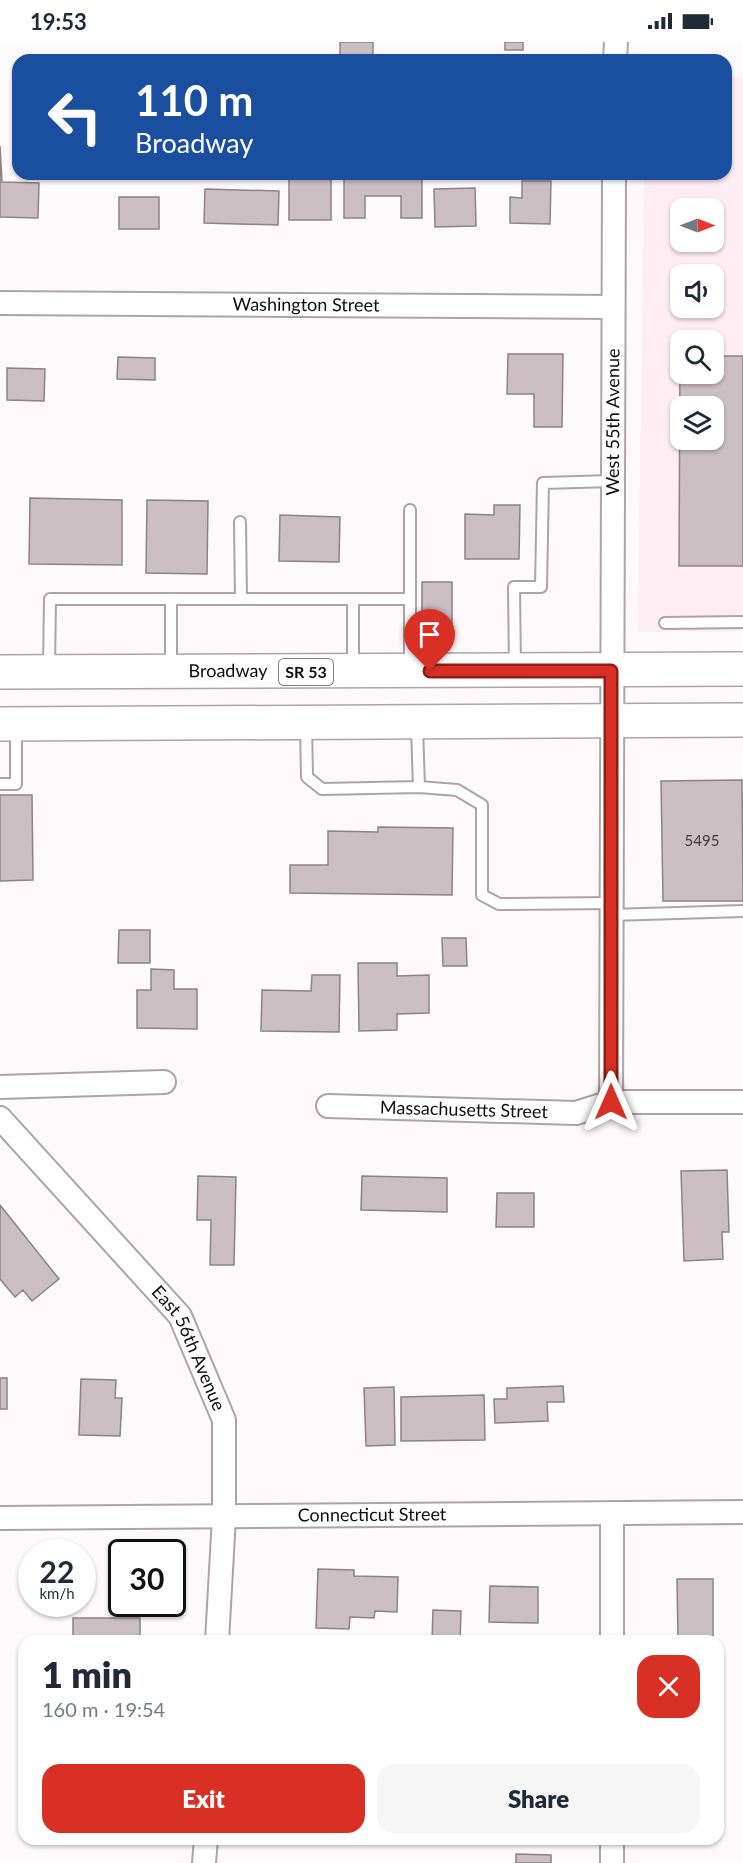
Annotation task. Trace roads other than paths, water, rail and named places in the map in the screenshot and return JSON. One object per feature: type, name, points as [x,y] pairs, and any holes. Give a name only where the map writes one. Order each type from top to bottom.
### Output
[{"type":"main road","name":"Broadway","points":[[0,672],[743,669]]},
{"type":"main road","points":[[8,724],[743,720]]},
{"type":"street","name":"West 55th Avenue","points":[[611,1102],[614,180]]},
{"type":"street","name":"Washington Street","points":[[0,303],[612,307]]},
{"type":"street","points":[[0,1087],[164,1082]]},
{"type":"street","name":"Massachusetts Street","points":[[328,1106],[576,1113],[611,1102],[743,1102]]},
{"type":"street","name":"East 56th Avenue","points":[[0,1118],[180,1316],[224,1420],[224,1517],[217,1635]]},
{"type":"street","name":"Connecticut Street","points":[[0,1518],[743,1512]]},
{"type":"street","points":[[612,1513],[612,1635]]},
{"type":"street","points":[[204,1863],[206,1845]]},
{"type":"street","points":[[612,1845],[612,1863]]},
{"type":"lane","points":[[515,671],[514,587],[542,587],[543,483],[612,482]]},
{"type":"lane","points":[[410,510],[410,671]]},
{"type":"lane","points":[[240,522],[241,599]]},
{"type":"lane","points":[[49,672],[50,599],[410,599]]},
{"type":"lane","points":[[171,599],[171,672]]},
{"type":"lane","points":[[353,599],[353,672]]},
{"type":"lane","points":[[665,624],[743,622]]},
{"type":"lane","points":[[306,721],[307,777],[322,789],[419,787],[457,790],[482,805],[482,895],[499,904],[743,911]]},
{"type":"lane","points":[[417,721],[419,787]]},
{"type":"lane","points":[[0,784],[16,784],[8,724]]}]
